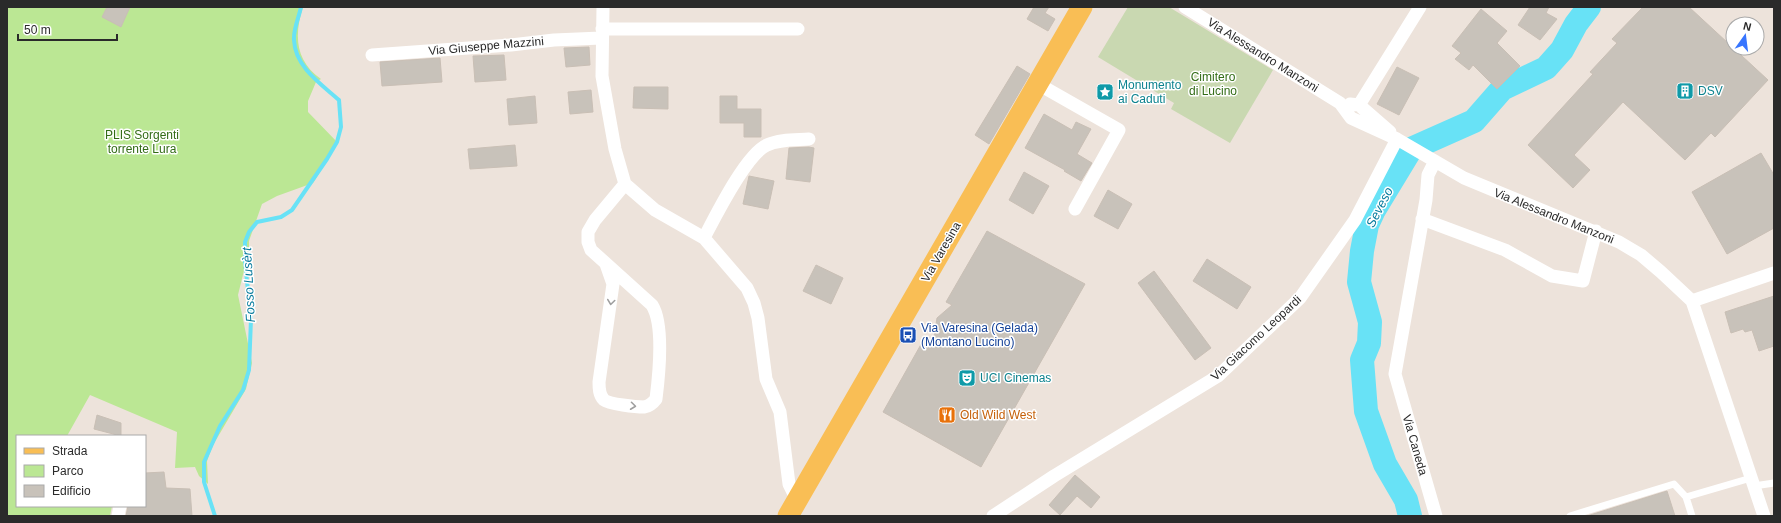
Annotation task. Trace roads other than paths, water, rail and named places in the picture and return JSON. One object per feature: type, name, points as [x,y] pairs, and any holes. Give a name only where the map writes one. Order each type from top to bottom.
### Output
[{"type":"main road","name":"Via Varesina","points":[[788,516],[1082,7]]},
{"type":"street","points":[[603,7],[601,33],[602,76],[615,149],[625,184],[655,210],[704,238],[737,276],[754,302],[766,379],[780,412],[789,484],[793,492],[799,497]]},
{"type":"street","name":"Via Alessandro Manzoni","points":[[1185,7],[1340,103],[1351,118],[1401,141],[1479,186],[1596,231],[1641,255],[1692,301],[1764,516]]},
{"type":"street","points":[[1358,105],[1420,7]]},
{"type":"street","name":"Via Giuseppe Mazzini","points":[[372,55],[511,46],[601,33],[798,29]]},
{"type":"street","points":[[1038,84],[1119,130],[1075,209]]},
{"type":"street","name":"Via Alessandro Manzoni","points":[[1340,103],[1358,105],[1383,124],[1401,141]]},
{"type":"street","points":[[704,238],[735,184],[757,153],[766,145],[780,141],[809,139]]},
{"type":"street","name":"Via Giacomo Leopardi","points":[[993,516],[1223,372],[1300,298],[1356,220],[1401,141]]},
{"type":"street","points":[[1432,159],[1428,174],[1422,219],[1505,250],[1552,276],[1583,281],[1596,231]]},
{"type":"street","points":[[606,264],[613,284],[599,382],[599,392],[603,399],[609,403],[644,407],[651,405],[656,399],[659,325],[657,312],[652,304],[591,250],[588,242],[588,232],[595,220],[625,184]]},
{"type":"street","name":"Via Caneda","points":[[1422,219],[1395,374],[1436,516]]},
{"type":"street","points":[[1692,301],[1774,273]]},
{"type":"lane","points":[[1686,497],[1753,482],[1774,483]]},
{"type":"lane","points":[[1570,516],[1674,484],[1686,497],[1692,516]]},
{"type":"waterway","name":"Fosso Lusèrt","points":[[215,516],[204,482],[204,462],[220,426],[243,390],[249,370],[251,319],[245,262],[245,242],[249,232],[257,222],[281,217],[292,210],[327,159],[337,142],[341,127],[339,100],[310,74],[304,67],[295,50],[294,32],[301,7]]},
{"type":"waterway","name":"Seveso","points":[[1410,516],[1406,500],[1385,464],[1366,411],[1362,360],[1369,343],[1370,322],[1359,282],[1362,251],[1367,225],[1374,210],[1411,149],[1474,121],[1502,89],[1546,68],[1562,50],[1576,24],[1589,7]]},
{"type":"place","name":"DSV","points":[[1685,91]]},
{"type":"place","name":"Monumento ai Caduti","points":[[1105,92]]},
{"type":"place","name":"Via Varesina (Gelada) (Montano Lucino)","points":[[908,335]]},
{"type":"place","name":"UCI Cinemas","points":[[967,378]]},
{"type":"place","name":"Old Wild West","points":[[947,415]]},
{"type":"park label","name":"Cimitero di Lucino","points":[[1213,84]]},
{"type":"park label","name":"PLIS Sorgenti torrente Lura","points":[[142,142]]}]
